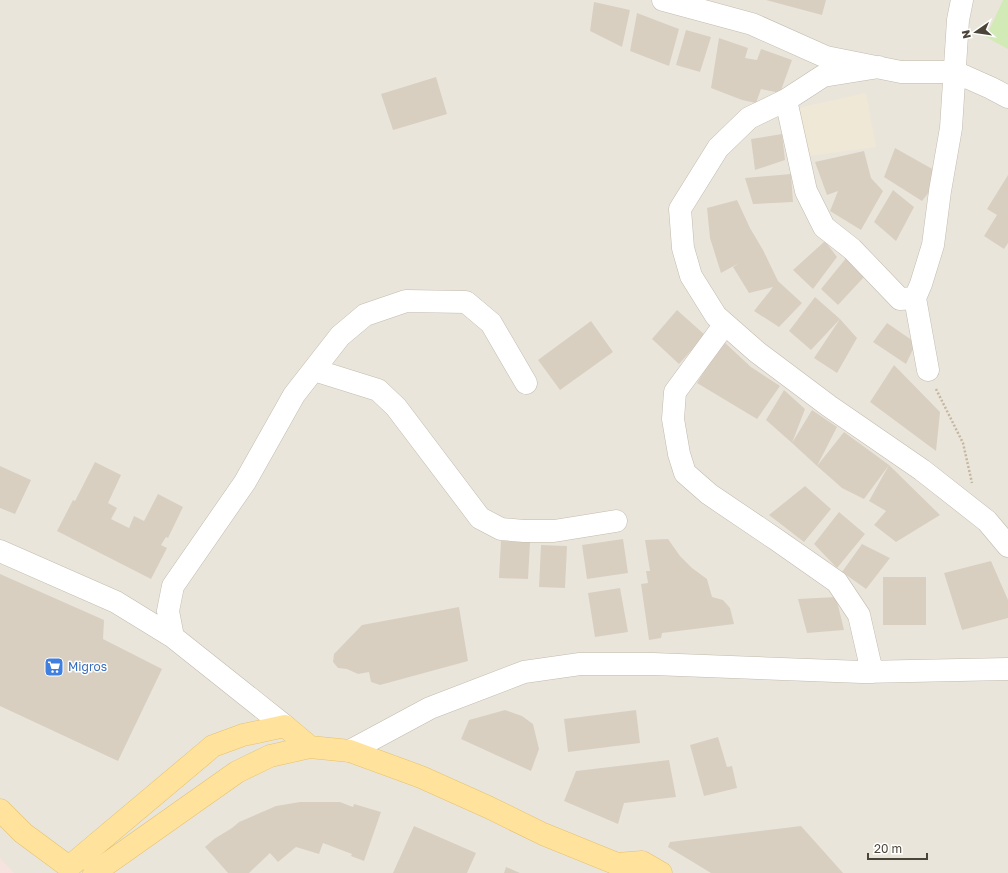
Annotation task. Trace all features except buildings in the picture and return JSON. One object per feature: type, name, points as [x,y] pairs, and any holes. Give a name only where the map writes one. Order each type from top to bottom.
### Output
[{"type":"main road","points":[[0,810],[23,833],[71,871],[213,746],[243,735],[285,726],[310,747]]},
{"type":"main road","points":[[94,873],[237,772],[270,756],[310,747],[350,751],[421,778],[488,807],[619,870],[642,862],[661,873]]},
{"type":"street","points":[[663,0],[752,24],[826,57],[901,72],[955,72],[1008,97]]},
{"type":"street","points":[[928,370],[915,298],[932,245],[951,128],[958,20],[962,0]]},
{"type":"street","points":[[879,67],[823,76],[786,100],[749,118],[718,148],[680,209],[683,248],[691,276],[716,316],[757,352],[823,401],[922,470],[972,509],[987,521],[1008,546]]},
{"type":"street","points":[[786,100],[806,191],[824,227],[852,249],[900,299],[915,298]]},
{"type":"street","points":[[173,637],[168,611],[173,586],[245,482],[294,395],[340,336],[365,315],[406,301],[466,302],[491,323],[526,383]]},
{"type":"street","points":[[725,324],[675,392],[673,419],[679,454],[685,473],[709,494],[837,582],[859,615],[872,672]]},
{"type":"street","points":[[314,370],[378,390],[396,407],[480,518],[501,529],[554,531],[616,521]]},
{"type":"street","points":[[0,551],[116,602],[173,637],[285,726]]},
{"type":"street","points":[[350,751],[430,708],[524,672],[580,664],[653,664],[872,672],[1008,669]]},
{"type":"path","points":[[928,370],[962,443],[972,484],[972,509]]},
{"type":"shaded area","points":[[0,0],[1008,0],[1008,873],[0,873]]},
{"type":"shaded area","points":[[866,93],[876,147],[807,156],[798,108]]},
{"type":"shaded area","points":[[0,858],[14,873],[0,873]]},
{"type":"green space","points":[[1003,0],[1008,0],[1008,49],[986,37]]},
{"type":"place","name":"Migros","points":[[54,667]]}]
